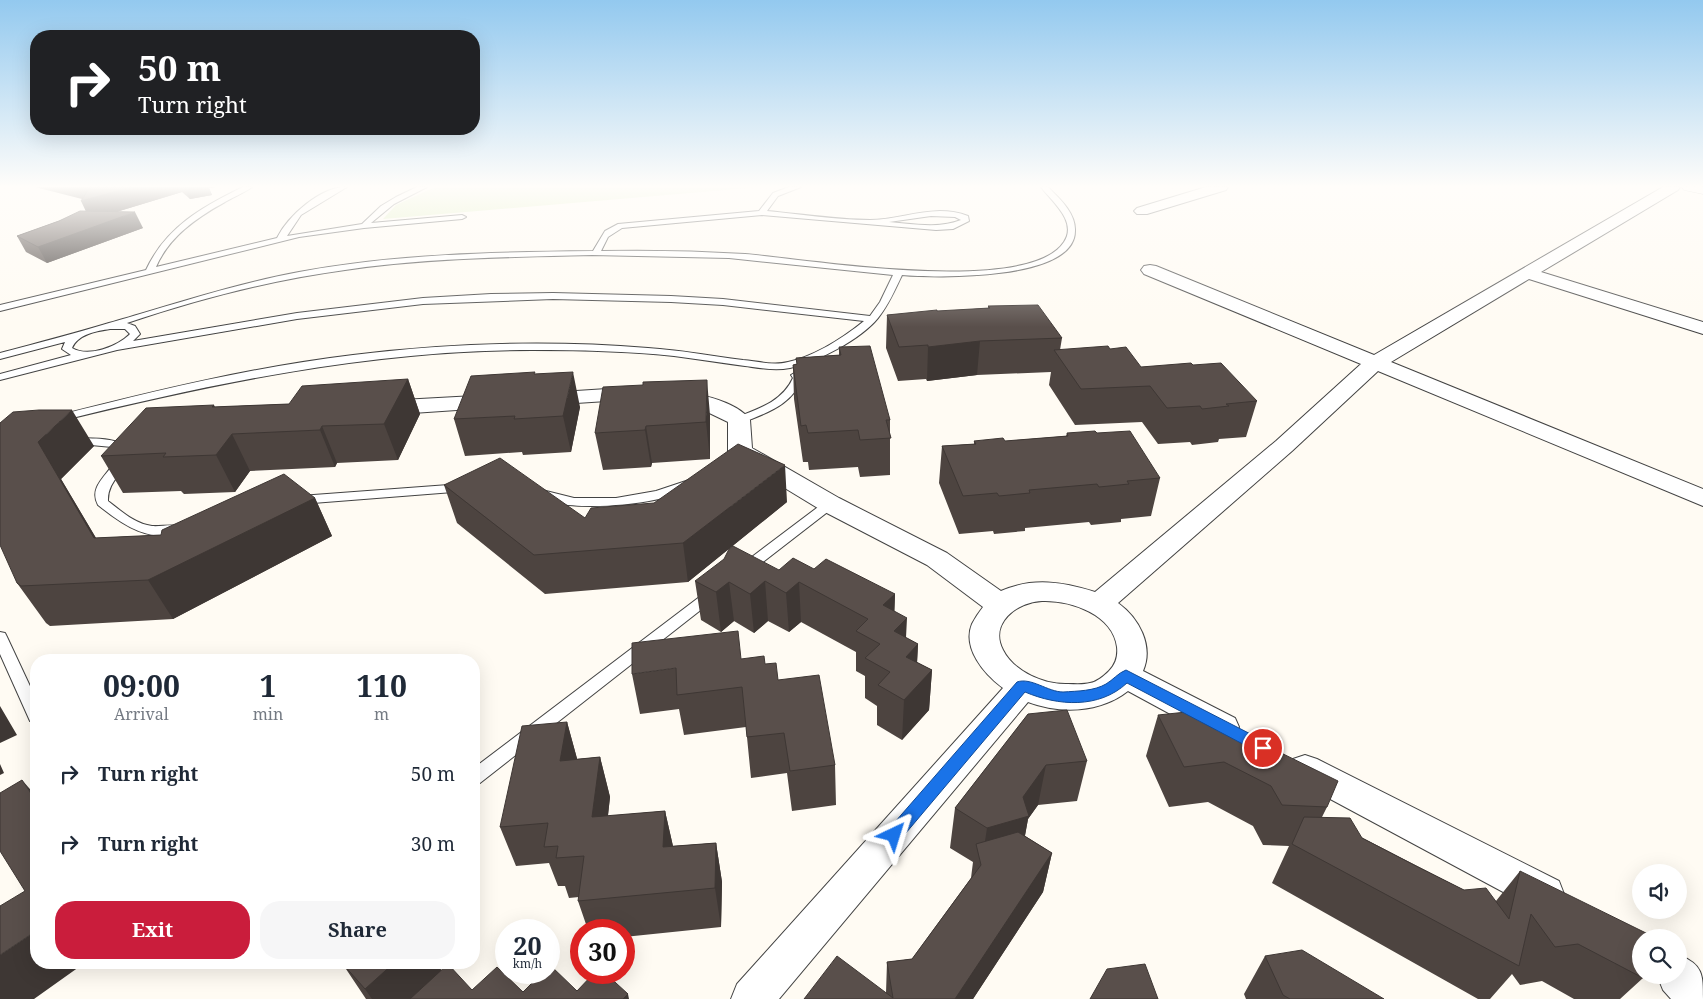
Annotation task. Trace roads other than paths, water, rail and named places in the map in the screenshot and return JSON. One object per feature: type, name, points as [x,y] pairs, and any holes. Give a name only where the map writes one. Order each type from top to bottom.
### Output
[{"type":"street","points":[[1098,604],[1284,446],[1375,363],[1594,234]]},
{"type":"street","points":[[1150,270],[1703,498]]},
{"type":"street","points":[[1527,273],[1703,328]]},
{"type":"street","points":[[363,409],[607,395],[687,400],[710,404],[730,412],[739,420],[736,455],[937,559],[1000,605]]},
{"type":"street","points":[[115,444],[144,438]]},
{"type":"street","points":[[1054,591],[1078,595],[1098,604],[1120,621],[1131,640],[1133,654],[1131,668],[1126,676],[1113,687],[1095,695],[1061,697],[1022,686],[1000,670],[986,646],[984,631],[989,618],[1000,605],[1014,596],[1031,592],[1054,591]]},
{"type":"street","points":[[1126,676],[1571,908]]},
{"type":"street","points":[[752,999],[1022,686]]},
{"type":"street","points":[[1685,984],[1697,999]]},
{"type":"lane","points":[[150,271],[158,253],[176,234]]},
{"type":"lane","points":[[281,239],[283,234]]},
{"type":"lane","points":[[0,308],[281,239],[315,234]]},
{"type":"lane","points":[[596,252],[605,234]]},
{"type":"lane","points":[[0,356],[79,336],[204,296],[327,270],[385,262],[596,252],[743,257],[898,274],[958,276],[1012,269],[1039,261],[1057,251],[1070,240],[1071,234]]},
{"type":"lane","points":[[52,420],[121,402],[263,373],[346,360],[458,350],[526,347],[600,348],[670,353],[759,365],[787,366],[802,361],[846,338],[873,319],[885,304],[898,274]]},
{"type":"lane","points":[[0,377],[118,346],[297,316],[423,301],[553,296],[671,299],[723,302],[873,319]]},
{"type":"lane","points":[[108,327],[126,326],[135,330],[132,338],[118,346]]},
{"type":"lane","points":[[79,336],[69,342],[67,349],[73,353],[86,354]]},
{"type":"lane","points":[[739,420],[773,406],[794,391],[798,378],[787,366]]},
{"type":"lane","points":[[61,441],[115,444],[124,450],[124,456],[119,467],[106,481],[102,490],[102,502],[130,524],[142,530],[197,529]]},
{"type":"lane","points":[[531,488],[546,496],[568,500],[627,500],[654,497],[697,479]]},
{"type":"lane","points":[[284,505],[301,500],[470,488]]},
{"type":"lane","points":[[735,577],[830,504]]},
{"type":"lane","points":[[480,773],[719,589]]},
{"type":"lane","points":[[0,637],[30,703]]}]
